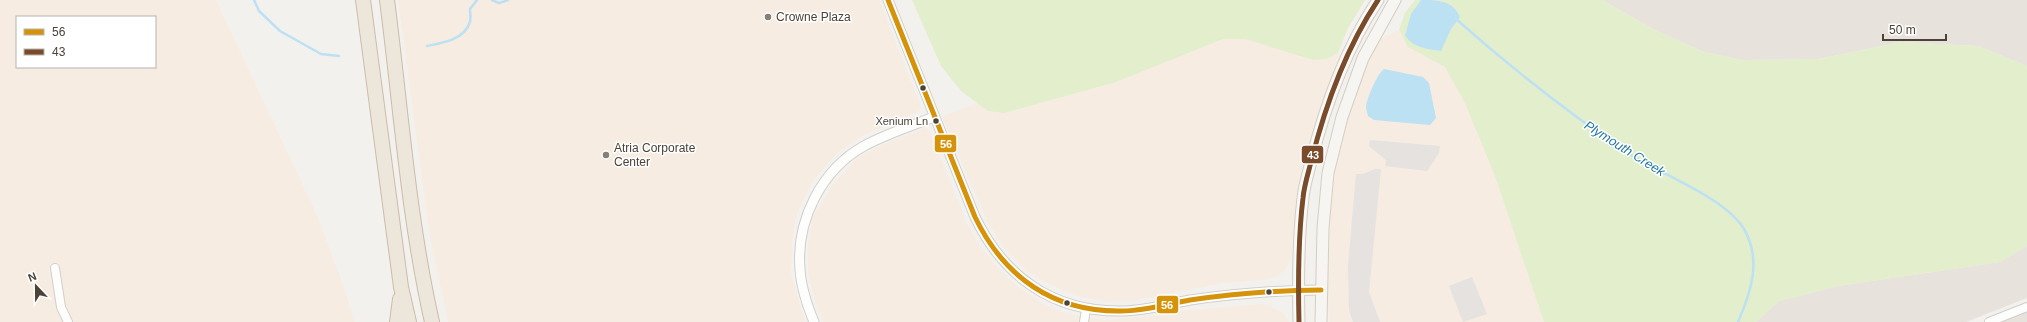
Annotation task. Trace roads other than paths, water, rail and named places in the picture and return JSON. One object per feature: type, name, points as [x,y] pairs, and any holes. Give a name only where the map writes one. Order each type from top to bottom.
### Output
[{"type":"highway","points":[[363,0],[401,287],[408,322]]},
{"type":"highway","points":[[387,0],[409,188],[424,285],[432,322]]},
{"type":"highway","points":[[409,188],[441,322]]},
{"type":"highway","points":[[397,322],[401,287]]},
{"type":"main road","points":[[1299,322],[1298,290],[1303,196],[1315,145],[1328,106],[1362,24],[1378,0]]},
{"type":"main road","points":[[1321,322],[1322,228],[1328,174],[1342,117],[1363,58],[1395,0]]},
{"type":"street","points":[[888,0],[934,117],[985,238],[998,257],[1015,274],[1032,287],[1051,297],[1086,309],[1122,312],[1232,295],[1298,290],[1321,290]]},
{"type":"street","points":[[814,322],[803,291],[799,249],[809,208],[819,190],[846,158],[863,146],[934,117]]},
{"type":"street","points":[[56,268],[62,307],[68,322]]},
{"type":"street","points":[[1989,322],[2027,307]]},
{"type":"street","points":[[1084,322],[1086,309]]},
{"type":"water","points":[[1421,0],[1433,0],[1449,4],[1457,11],[1460,17],[1451,29],[1441,51],[1426,49],[1413,43],[1405,36],[1411,14]]},
{"type":"water","points":[[1384,69],[1423,77],[1429,83],[1436,118],[1430,125],[1374,120],[1368,116],[1366,107],[1368,98],[1375,81]]},
{"type":"waterway","name":"Plymouth Creek","points":[[254,0],[259,11],[280,31],[321,54],[339,56]]},
{"type":"waterway","name":"Plymouth Creek","points":[[427,46],[452,40],[463,33],[470,22],[470,9],[477,0]]},
{"type":"waterway","name":"Plymouth Creek","points":[[492,0],[499,3],[508,0]]},
{"type":"waterway","name":"Plymouth Creek","points":[[1456,19],[1497,54],[1582,121],[1639,160],[1707,196],[1735,217],[1744,229],[1749,241],[1753,264],[1753,276],[1750,288],[1738,322]]},
{"type":"place","name":"Crowne Plaza","points":[[768,17]]},
{"type":"place","name":"Xenium Ln","points":[[936,121]]},
{"type":"place","name":"Atria Corporate Center","points":[[606,155]]}]
